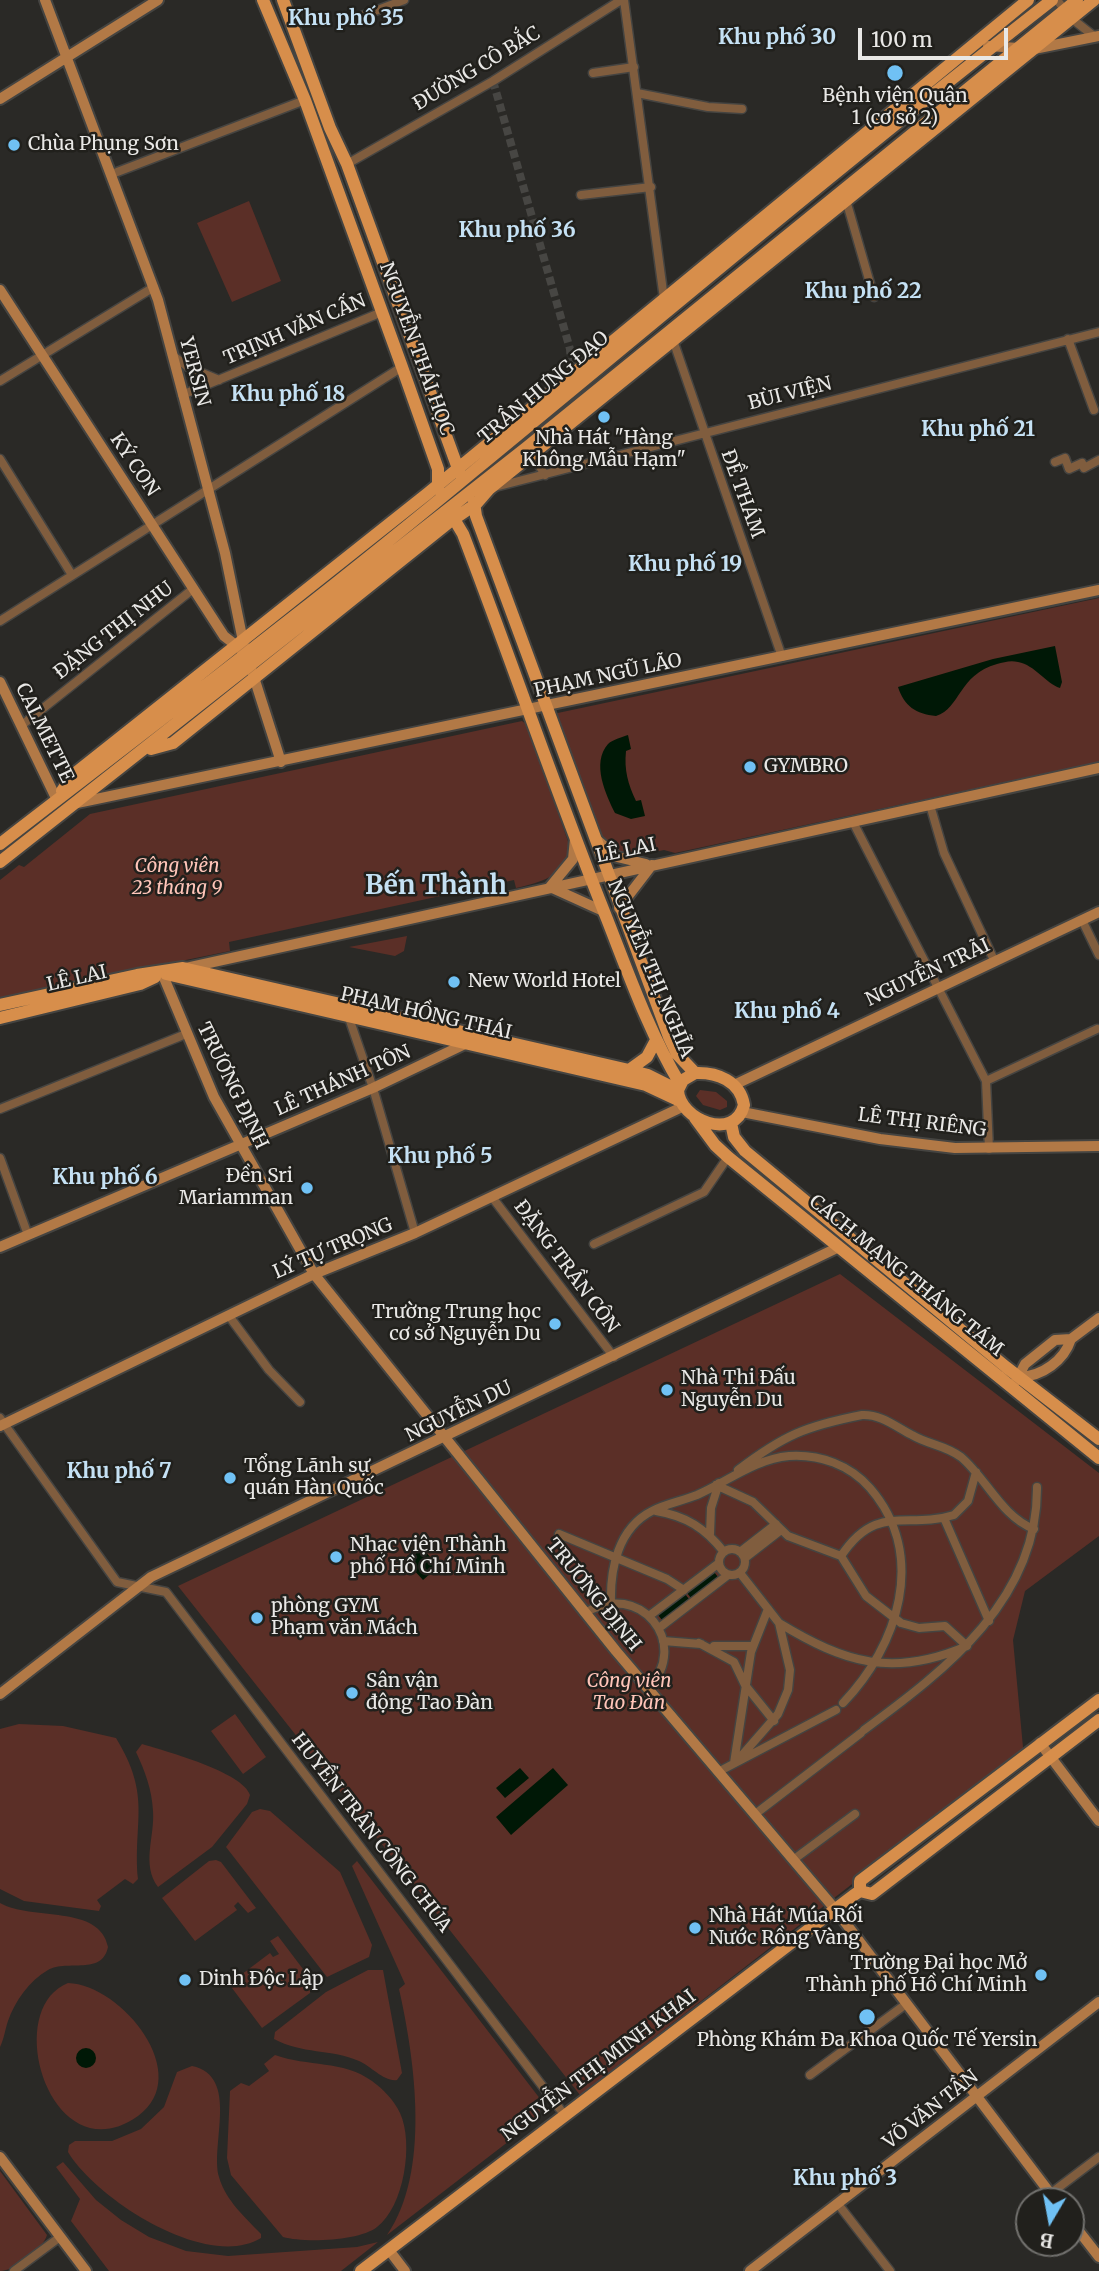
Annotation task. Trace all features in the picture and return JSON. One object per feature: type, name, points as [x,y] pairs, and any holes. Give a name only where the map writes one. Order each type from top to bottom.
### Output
[{"type":"main road","name":"NGUYỄN THÁI HỌC","points":[[263,0],[305,100],[402,367],[438,469],[437,484],[441,498],[463,534],[530,710]]},
{"type":"main road","name":"NGUYỄN THÁI HỌC","points":[[282,0],[330,128],[347,164],[459,468],[461,482],[473,499],[476,516],[544,707]]},
{"type":"main road","name":"TRẦN HƯNG ĐẠO","points":[[930,89],[973,45],[1028,0]]},
{"type":"main road","name":"TRẦN HƯNG ĐẠO","points":[[404,536],[437,484],[522,423],[930,89],[993,46],[1077,0]]},
{"type":"main road","name":"TRẦN HƯNG ĐẠO","points":[[955,105],[1061,7],[1094,0]]},
{"type":"main road","name":"TRẦN HƯNG ĐẠO","points":[[404,536],[439,530],[452,515],[529,451],[925,129],[1034,49],[1061,7]]},
{"type":"main road","points":[[828,172],[843,196]]},
{"type":"main road","points":[[665,305],[672,335]]},
{"type":"main road","points":[[382,312],[398,307]]},
{"type":"main road","name":"TRẦN HƯNG ĐẠO","points":[[0,844],[299,620],[404,536],[522,423]]},
{"type":"main road","name":"TRẦN HƯNG ĐẠO","points":[[473,499],[489,489],[529,451]]},
{"type":"main road","name":"TRẦN HƯNG ĐẠO","points":[[0,862],[143,751],[173,743],[247,658],[404,536],[452,515]]},
{"type":"main road","points":[[439,530],[463,534]]},
{"type":"main road","name":"NGUYỄN THỊ NGHĨA","points":[[544,707],[668,1037],[677,1054],[695,1073]]},
{"type":"main road","name":"NGUYỄN THỊ NGHĨA","points":[[530,710],[590,878],[679,1095]]},
{"type":"main road","name":"LÊ LAI","points":[[0,1005],[137,975],[183,968]]},
{"type":"main road","name":"PHẠM HỒNG THÁI","points":[[183,968],[467,1043],[679,1095]]},
{"type":"main road","name":"LÊ LAI","points":[[0,1018],[140,984],[162,973]]},
{"type":"main road","name":"PHẠM HỒNG THÁI","points":[[162,973],[629,1070],[648,1075],[679,1095]]},
{"type":"main road","points":[[629,1070],[647,1057],[656,1042]]},
{"type":"main road","points":[[695,1073],[710,1074],[734,1084],[743,1098],[742,1112],[731,1123],[713,1124],[695,1118],[679,1095],[695,1073]]},
{"type":"main road","name":"CÁCH MẠNG THÁNG TÁM","points":[[695,1118],[715,1145],[728,1157],[839,1247],[1016,1382],[1099,1439]]},
{"type":"main road","name":"CÁCH MẠNG THÁNG TÁM","points":[[731,1123],[734,1137],[745,1151],[1016,1382],[1099,1458]]},
{"type":"main road","name":"NGUYỄN THỊ MINH KHAI","points":[[860,1891],[860,1881],[1099,1700]]},
{"type":"main road","name":"NGUYỄN THỊ MINH KHAI","points":[[361,2271],[835,1909],[860,1891],[872,1894],[1099,1720]]},
{"type":"street","name":"YERSIN","points":[[45,0],[69,57],[154,287],[206,493],[225,553],[247,658],[281,762]]},
{"type":"street","points":[[0,99],[158,0]]},
{"type":"street","points":[[354,19],[404,0]]},
{"type":"street","points":[[622,0],[651,187],[665,305]]},
{"type":"street","name":"ĐƯỜNG CÔ BẮC","points":[[347,164],[493,81],[622,0]]},
{"type":"street","points":[[1061,7],[1097,36]]},
{"type":"street","points":[[973,45],[1034,49],[1097,36]]},
{"type":"street","points":[[593,73],[634,67]]},
{"type":"street","points":[[637,93],[708,107],[743,109]]},
{"type":"street","points":[[112,174],[305,100]]},
{"type":"street","points":[[581,195],[651,187]]},
{"type":"street","points":[[843,196],[874,297]]},
{"type":"street","points":[[0,381],[154,287]]},
{"type":"street","name":"KÝ CON","points":[[0,290],[193,589],[225,636],[247,658]]},
{"type":"street","name":"TRỊNH VĂN CẤN","points":[[182,395],[382,312]]},
{"type":"street","name":"BÙI VIỆN","points":[[489,489],[1099,332]]},
{"type":"street","name":"ÐỀ THÁM","points":[[672,335],[782,657]]},
{"type":"street","points":[[1068,339],[1094,410]]},
{"type":"street","points":[[171,355],[188,368],[219,380]]},
{"type":"street","points":[[0,621],[402,367]]},
{"type":"street","points":[[529,451],[545,475]]},
{"type":"street","points":[[1055,462],[1065,458],[1069,469],[1082,463],[1084,468],[1099,460]]},
{"type":"street","points":[[0,459],[72,575]]},
{"type":"street","name":"ÐẶNG THỊ NHU","points":[[22,725],[193,589]]},
{"type":"street","name":"PHẠM NGŨ LÃO","points":[[77,803],[1099,590]]},
{"type":"street","name":"CALMETTE","points":[[0,682],[57,800]]},
{"type":"street","name":"LÊ LAI","points":[[183,968],[1099,768]]},
{"type":"street","points":[[115,773],[124,793]]},
{"type":"street","points":[[930,805],[944,853],[994,960]]},
{"type":"street","points":[[853,822],[986,1081],[989,1149]]},
{"type":"street","points":[[593,836],[618,857],[652,865],[619,908]]},
{"type":"street","points":[[575,839],[573,859],[550,887],[603,911]]},
{"type":"street","name":"NGUYỄN TRÃI","points":[[734,1084],[1099,912]]},
{"type":"street","points":[[1082,920],[1099,955]]},
{"type":"street","name":"TRƯƠNG ĐỊNH","points":[[162,973],[186,1034],[240,1145],[314,1275],[585,1613],[835,1909],[1045,2187]]},
{"type":"street","points":[[349,1011],[415,1233]]},
{"type":"street","points":[[986,1081],[1097,1029]]},
{"type":"street","points":[[0,1109],[186,1034]]},
{"type":"street","name":"LÊ THÁNH TÔN","points":[[0,1247],[373,1088],[467,1043]]},
{"type":"street","name":"LÝ TỰ TRỌNG","points":[[1,1423],[314,1275],[492,1197],[679,1095]]},
{"type":"street","name":"LÊ THỊ RIÊNG","points":[[742,1112],[880,1139],[989,1149],[1099,1146]]},
{"type":"street","points":[[594,1244],[704,1192],[728,1157]]},
{"type":"street","points":[[0,1158],[28,1235]]},
{"type":"street","name":"ĐẶNG TRẦN CÔN","points":[[492,1197],[614,1357]]},
{"type":"street","name":"NGUYỄN DU","points":[[0,1694],[151,1577],[444,1439],[839,1247]]},
{"type":"street","points":[[229,1316],[269,1370],[300,1402]]},
{"type":"street","points":[[1016,1382],[1025,1364],[1055,1340],[1071,1339],[1099,1318]]},
{"type":"street","points":[[1016,1382],[1036,1376],[1066,1353],[1071,1339]]},
{"type":"street","points":[[710,1534],[716,1485],[785,1436],[814,1425],[862,1415],[881,1418],[926,1443],[947,1447],[976,1472],[1016,1519],[1034,1529]]},
{"type":"street","name":"HUYỀN TRÂN CÔNG CHÚA","points":[[1,1423],[117,1582],[166,1592],[566,2117]]},
{"type":"street","points":[[611,1603],[615,1559],[630,1530],[653,1510],[686,1500],[780,1458],[824,1459],[858,1476],[876,1496],[891,1519],[902,1567],[901,1593],[895,1619],[877,1661],[840,1707],[797,1733],[719,1772]]},
{"type":"street","points":[[841,1556],[860,1534],[891,1519],[944,1518],[964,1506],[976,1472]]},
{"type":"street","points":[[716,1485],[753,1502],[799,1542],[841,1556],[866,1596],[895,1619],[913,1628],[946,1626],[967,1646]]},
{"type":"street","points":[[754,1815],[927,1682],[967,1646],[989,1621],[1015,1581],[1034,1529],[1037,1487]]},
{"type":"street","points":[[653,1510],[685,1519],[710,1534],[724,1552]]},
{"type":"street","points":[[944,1518],[989,1621]]},
{"type":"street","points":[[742,1555],[779,1527]]},
{"type":"street","points":[[559,1534],[667,1579],[684,1590]]},
{"type":"street","points":[[649,1616],[719,1563],[724,1552],[732,1549],[742,1555],[745,1566],[740,1573],[728,1575],[659,1628]]},
{"type":"street","points":[[719,1563],[728,1575]]},
{"type":"street","points":[[735,1762],[774,1721],[785,1699],[789,1680],[787,1646],[779,1623],[740,1573]]},
{"type":"street","points":[[585,1613],[611,1603],[629,1605],[649,1616],[659,1628],[663,1641],[662,1669],[648,1689]]},
{"type":"street","points":[[735,1762],[752,1646],[768,1609]]},
{"type":"street","points":[[779,1623],[829,1652],[851,1659],[908,1663],[967,1646]]},
{"type":"street","points":[[663,1641],[733,1648],[752,1646]]},
{"type":"street","points":[[699,1643],[729,1658],[738,1667],[746,1685],[774,1721]]},
{"type":"street","points":[[1040,1743],[1099,1821]]},
{"type":"street","points":[[793,1860],[855,1814]]},
{"type":"street","name":"VÕ VĂN TẦN","points":[[753,2270],[1099,2002]]},
{"type":"street","points":[[810,2076],[906,2004]]},
{"type":"street","points":[[0,2157],[86,2271]]},
{"type":"street","points":[[1064,2187],[1099,2157]]},
{"type":"street","points":[[838,2204],[890,2271]]},
{"type":"street","points":[[14,2271],[60,2236]]},
{"type":"street","points":[[1085,2240],[1099,2258]]},
{"type":"street","points":[[389,2249],[405,2271]]},
{"type":"green space","points":[[249,201],[281,281],[232,302],[197,223]]},
{"type":"green space","points":[[1099,598],[1099,762],[675,853],[664,850],[634,856],[622,855],[602,840],[553,714]]},
{"type":"green space","name":"Công viên 23 tháng 9","points":[[522,721],[527,725],[570,847],[563,865],[543,880],[516,888],[514,880],[229,942],[230,951],[0,998],[0,880],[19,865],[24,867],[90,814]]},
{"type":"green space","points":[[407,936],[404,951],[395,956],[349,947]]},
{"type":"green space","points":[[700,1090],[716,1092],[727,1101],[727,1107],[720,1110],[703,1105],[696,1096]]},
{"type":"green space","name":"Công viên Tao Đàn","points":[[840,1274],[1099,1473],[1099,1536],[1025,1591],[1013,1640],[1024,1758],[856,1881],[580,2095],[178,1586]]},
{"type":"green space","points":[[235,1714],[266,1757],[243,1774],[211,1731]]},
{"type":"green space","points":[[19,1724],[63,1726],[116,1738],[127,1759],[134,1777],[139,1808],[138,1879],[133,1884],[125,1879],[97,1900],[101,1906],[99,1911],[24,1901],[0,1889],[0,1729]]},
{"type":"green space","points":[[142,1744],[219,1771],[244,1786],[250,1795],[247,1804],[212,1847],[158,1887],[149,1860],[153,1821],[151,1796],[136,1752]]},
{"type":"green space","points":[[260,1809],[270,1811],[340,1872],[372,1945],[369,1957],[327,1977],[226,1847],[252,1812]]},
{"type":"green space","points":[[209,1861],[221,1862],[256,1908],[248,1913],[238,1902],[234,1906],[237,1910],[195,1941],[162,1898]]},
{"type":"green space","points":[[357,1861],[541,2100],[539,2118],[387,2235],[401,2209],[410,2180],[416,2115],[414,2081],[399,1989],[405,1984],[352,1866]]},
{"type":"green space","points":[[0,1903],[13,1908],[78,1919],[92,1925],[102,1934],[108,1947],[105,1956],[99,1961],[56,1967],[35,1980],[15,2006],[0,2047]]},
{"type":"green space","points":[[278,1936],[312,1981],[310,1993],[262,2028],[229,1984],[270,1953],[273,1957],[279,1954],[270,1941]]},
{"type":"green space","points":[[368,1970],[383,1970],[402,2073],[397,2080],[387,2079],[364,2063],[349,2057],[295,2047],[274,2039],[275,2032],[326,1992]]},
{"type":"green space","points":[[68,1983],[89,1988],[110,1999],[129,2015],[145,2035],[155,2056],[159,2078],[154,2099],[138,2116],[108,2129],[81,2125],[60,2108],[45,2082],[38,2053],[38,2024],[48,1999]]},
{"type":"green space","points":[[275,2055],[361,2074],[380,2088],[398,2108],[406,2141],[404,2174],[394,2205],[386,2218],[369,2232],[332,2240],[283,2237],[231,2175],[227,2158],[230,2091],[241,2083],[249,2086],[269,2071],[264,2064]]},
{"type":"green space","points":[[192,2066],[207,2072],[215,2083],[219,2097],[217,2163],[222,2186],[237,2208],[261,2234],[261,2238],[238,2246],[212,2245],[184,2238],[155,2225],[102,2190],[82,2171],[68,2152],[69,2145],[75,2141],[112,2141],[141,2129],[164,2107],[177,2072]]},
{"type":"green space","points":[[63,2162],[96,2200],[121,2220],[149,2237],[186,2251],[228,2256],[357,2247],[378,2242],[341,2271],[109,2271],[71,2221],[80,2199],[56,2167]]},
{"type":"green space","points":[[0,2171],[47,2235],[40,2247],[28,2258],[0,2271]]},
{"type":"shaded area","points":[[1055,646],[1062,682],[1060,688],[1024,664],[1005,662],[984,669],[975,676],[951,706],[936,716],[912,708],[898,687],[993,659]]},
{"type":"shaded area","points":[[628,735],[631,749],[626,751],[627,777],[636,801],[641,800],[645,816],[631,819],[615,813],[604,788],[600,769],[603,752],[608,744]]},
{"type":"shaded area","points":[[420,1550],[426,1552],[438,1567],[423,1580],[412,1568],[415,1554]]},
{"type":"shaded area","points":[[714,1572],[718,1577],[691,1598],[687,1593]]},
{"type":"shaded area","points":[[685,1594],[689,1599],[662,1620],[658,1615]]},
{"type":"shaded area","points":[[520,1768],[529,1778],[505,1798],[496,1788]]},
{"type":"shaded area","points":[[553,1768],[568,1785],[511,1835],[496,1817]]},
{"type":"shaded area","points":[[86,2048],[93,2051],[96,2058],[93,2065],[86,2068],[79,2065],[76,2058],[79,2051]]},
{"type":"tunnel","points":[[493,81],[570,349],[572,375]]},
{"type":"place","name":"Bệnh viện Quận 1 (cơ sở 2)","points":[[895,73]]},
{"type":"place","name":"Chùa Phụng Sơn","points":[[14,145]]},
{"type":"place","name":"Nhà Hát \"Hàng Không Mẫu Hạm\"","points":[[604,417]]},
{"type":"place","name":"GYMBRO","points":[[750,767]]},
{"type":"place","name":"New World Hotel","points":[[454,982]]},
{"type":"place","name":"Đền Sri Mariamman","points":[[307,1188]]},
{"type":"place","name":"Trường Trung học cơ sở Nguyễn Du","points":[[555,1324]]},
{"type":"place","name":"Nhà Thi Đấu Nguyễn Du","points":[[667,1390]]},
{"type":"place","name":"Tổng Lãnh sự quán Hàn Quốc","points":[[230,1478]]},
{"type":"place","name":"Nhạc viện Thành phố Hồ Chí Minh","points":[[336,1557]]},
{"type":"place","name":"phòng GYM Phạm văn Mách","points":[[257,1618]]},
{"type":"place","name":"Sân vận động Tao Đàn","points":[[352,1693]]},
{"type":"place","name":"Nhà Hát Múa Rối Nước Rồng Vàng","points":[[695,1928]]},
{"type":"place","name":"Trường Đại học Mở Thành phố Hồ Chí Minh","points":[[1041,1975]]},
{"type":"place","name":"Dinh Độc Lập","points":[[185,1980]]},
{"type":"place","name":"Phòng Khám Đa Khoa Quốc Tế Yersin","points":[[867,2017]]},
{"type":"district","name":"Khu phố 35","points":[[346,19]]},
{"type":"district","name":"Khu phố 30","points":[[777,38]]},
{"type":"district","name":"Khu phố 36","points":[[517,231]]},
{"type":"district","name":"Khu phố 22","points":[[863,292]]},
{"type":"district","name":"Khu phố 18","points":[[288,395]]},
{"type":"district","name":"Khu phố 21","points":[[978,430]]},
{"type":"district","name":"Khu phố 19","points":[[685,565]]},
{"type":"district","name":"Bến Thành","points":[[436,887]]},
{"type":"district","name":"Khu phố 4","points":[[787,1012]]},
{"type":"district","name":"Khu phố 5","points":[[440,1157]]},
{"type":"district","name":"Khu phố 6","points":[[105,1178]]},
{"type":"district","name":"Khu phố 7","points":[[119,1472]]},
{"type":"district","name":"Khu phố 3","points":[[845,2179]]}]
